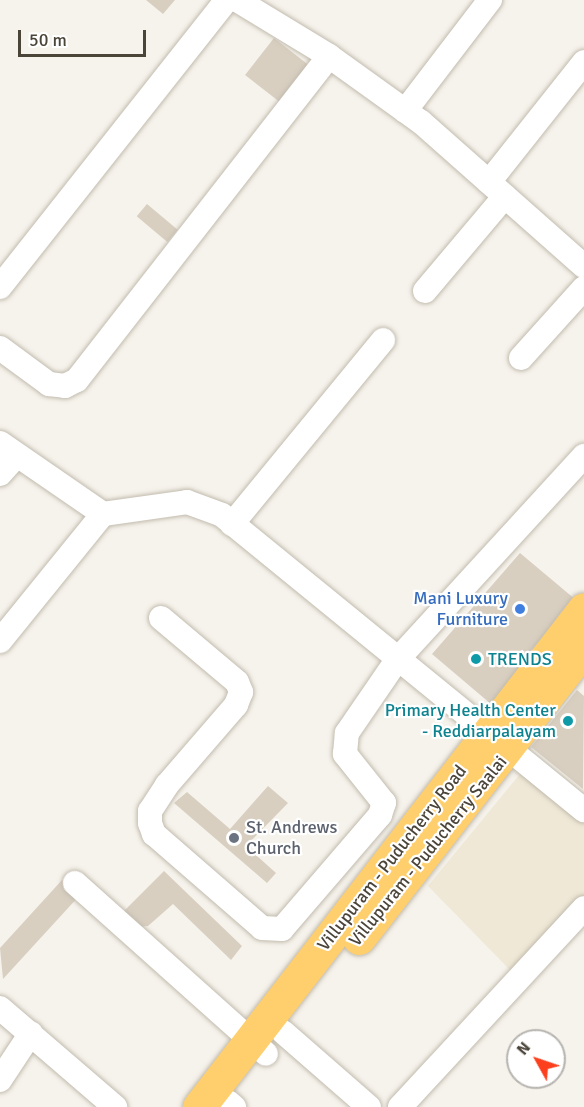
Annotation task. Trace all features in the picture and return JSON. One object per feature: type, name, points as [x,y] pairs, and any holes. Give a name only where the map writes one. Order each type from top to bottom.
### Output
[{"type":"highway","name":"Villupuram - Puducherry Road","points":[[221,1106],[266,1042],[499,741],[584,609]]},
{"type":"highway","name":"Villupuram - Puducherry Saalai","points":[[499,741],[584,648]]},
{"type":"street","points":[[0,287],[227,0]]},
{"type":"street","points":[[237,0],[329,56],[405,111],[584,266]]},
{"type":"street","points":[[405,111],[490,0]]},
{"type":"street","points":[[0,348],[49,384],[65,386],[77,380],[329,56]]},
{"type":"street","points":[[425,291],[584,62]]},
{"type":"street","points":[[521,358],[584,288]]},
{"type":"street","points":[[232,524],[383,340]]},
{"type":"street","points":[[161,618],[237,682],[241,692],[236,705],[167,785],[150,811],[150,823],[154,834],[273,932],[282,929],[380,815],[384,803],[345,754],[342,743],[397,660],[584,456]]},
{"type":"street","points":[[5,458],[103,514],[187,502],[232,524],[584,810]]},
{"type":"street","points":[[0,641],[103,514]]},
{"type":"street","points":[[75,883],[266,1042],[369,1107]]},
{"type":"street","points":[[400,1107],[584,908]]},
{"type":"street","points":[[0,1008],[115,1107]]},
{"type":"street","points":[[0,1080],[31,1033]]},
{"type":"shaded area","points":[[524,769],[584,819],[584,896],[512,972],[428,886]]},
{"type":"building","points":[[146,0],[175,0],[163,14]]},
{"type":"building","points":[[274,38],[310,66],[281,103],[245,75]]},
{"type":"building","points":[[147,204],[178,230],[167,242],[137,216]]},
{"type":"building","points":[[520,553],[576,600],[519,664],[530,673],[498,710],[432,654]]},
{"type":"building","name":"Primary Health Center - Reddiarpalayam","points":[[577,690],[584,696],[583,789],[531,747]]},
{"type":"building","name":"St. Andrews Church","points":[[268,786],[288,803],[246,846],[276,873],[267,883],[174,803],[187,792],[230,829]]},
{"type":"building","points":[[164,871],[242,946],[231,960],[173,904],[148,926],[138,927],[122,913]]},
{"type":"building","points":[[62,880],[80,895],[3,979],[0,948]]},
{"type":"place","name":"Mani Luxury Furniture","points":[[520,609]]},
{"type":"place","name":"TRENDS","points":[[476,659]]},
{"type":"place","name":"Primary Health Center - Reddiarpalayam","points":[[568,721]]},
{"type":"place","name":"St. Andrews Church","points":[[234,838]]}]
